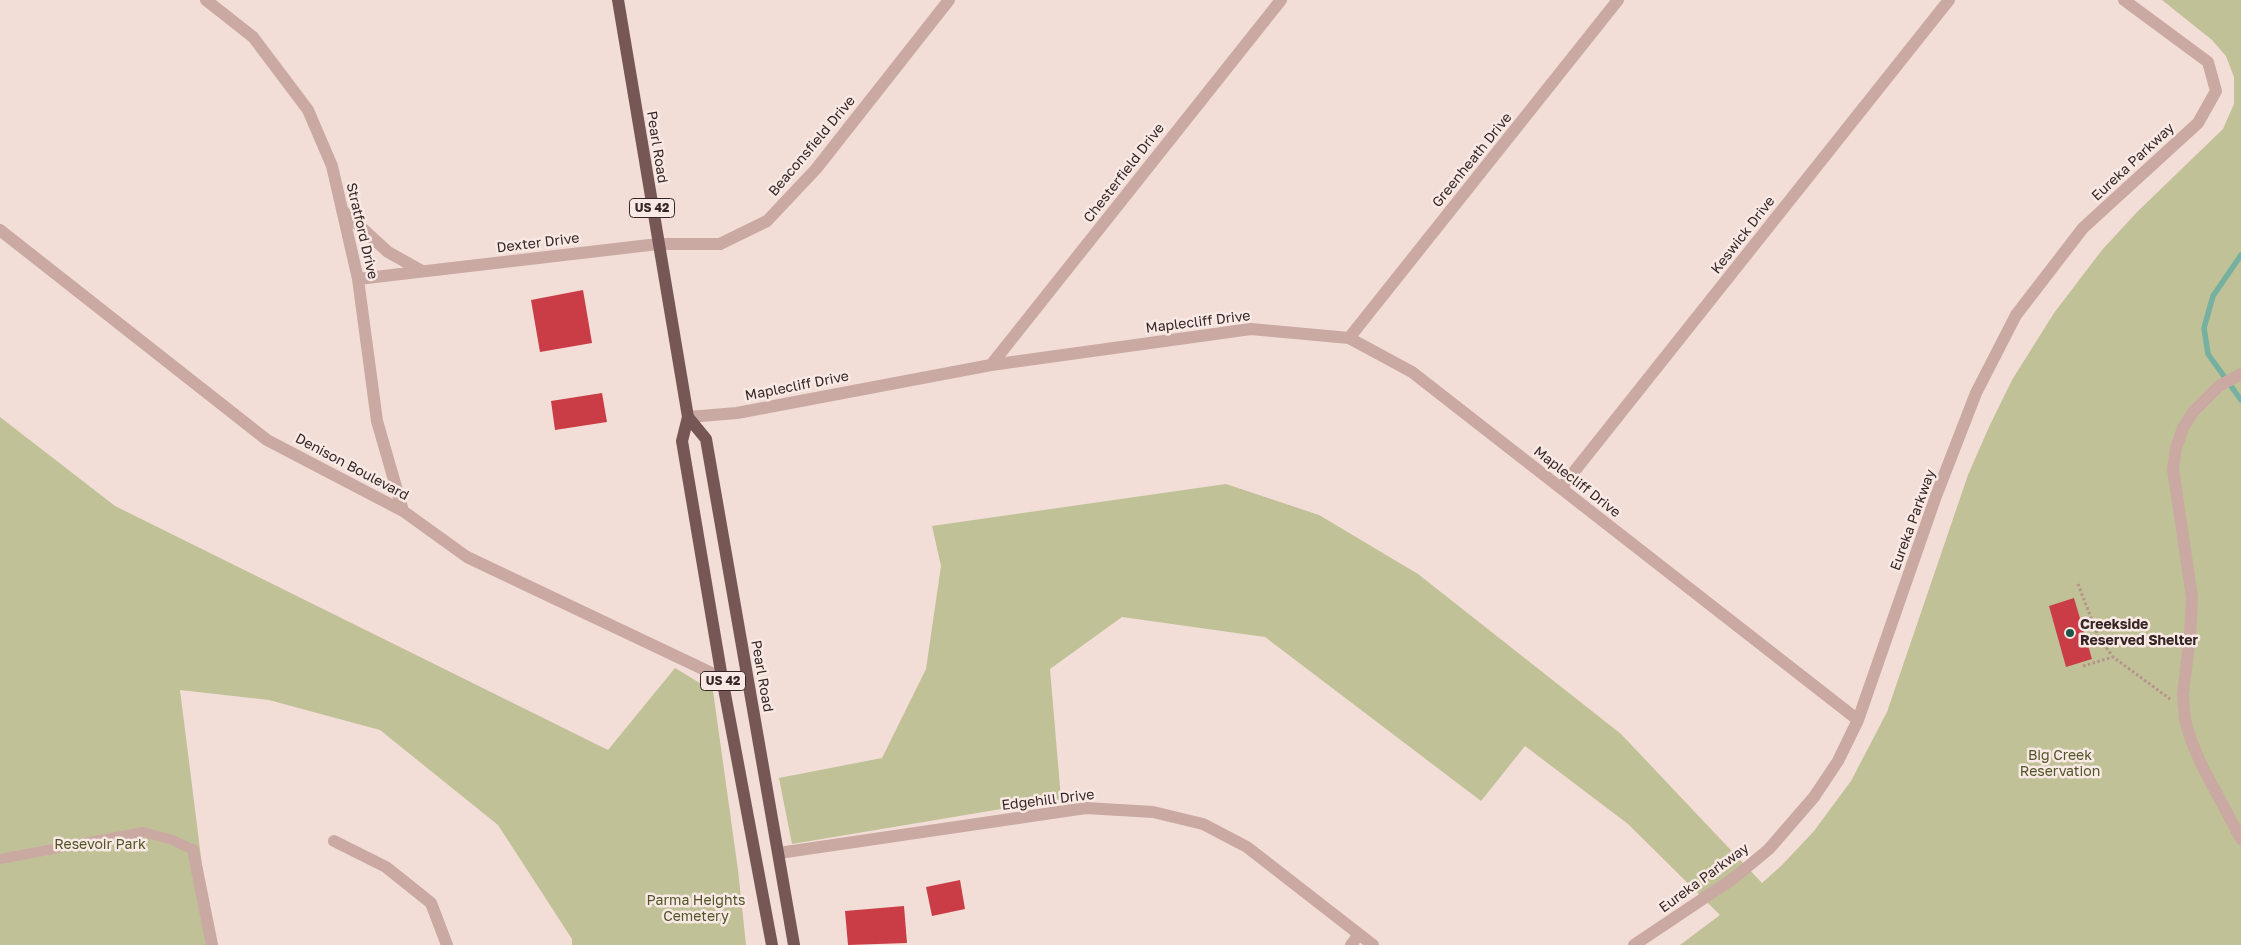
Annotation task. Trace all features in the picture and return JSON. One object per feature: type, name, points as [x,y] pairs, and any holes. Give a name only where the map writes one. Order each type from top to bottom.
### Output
[{"type":"main road","name":"Pearl Road","points":[[618,0],[688,417],[682,440],[722,678],[772,945]]},
{"type":"main road","name":"Pearl Road","points":[[688,417],[706,439],[794,945]]},
{"type":"street","name":"Stratford Drive","points":[[206,0],[253,37],[308,110],[332,166],[358,279],[378,421],[403,511]]},
{"type":"street","name":"Beaconsfield Drive","points":[[658,244],[720,244],[767,221],[816,169],[949,0]]},
{"type":"street","name":"Chesterfield Drive","points":[[991,366],[1281,0]]},
{"type":"street","name":"Greenheath Drive","points":[[1349,338],[1618,0]]},
{"type":"street","name":"Keswick Drive","points":[[1561,488],[1949,0]]},
{"type":"street","name":"Eureka Parkway","points":[[1634,945],[1734,878],[1769,849],[1814,797],[1838,761],[1858,720],[1936,496],[1976,393],[2016,314],[2084,228],[2198,123],[2216,91],[2208,62],[2124,0]]},
{"type":"street","points":[[342,210],[388,252],[422,271]]},
{"type":"street","name":"Denison Boulevard","points":[[0,230],[267,440],[403,511],[467,557],[722,678]]},
{"type":"street","name":"Dexter Drive","points":[[358,279],[658,244]]},
{"type":"street","name":"Maplecliff Drive","points":[[688,417],[737,413],[991,366],[1252,329],[1349,338],[1412,372],[1858,720]]},
{"type":"street","points":[[2241,374],[2219,386],[2193,412],[2176,448],[2173,468],[2192,597],[2183,707],[2191,740],[2201,764],[2241,838]]},
{"type":"street","name":"Edgehill Drive","points":[[779,853],[1086,808],[1153,812],[1203,824],[1247,846],[1373,945]]},
{"type":"street","points":[[334,841],[386,867],[431,903],[447,945]]},
{"type":"street","points":[[193,850],[212,945]]},
{"type":"street","points":[[1350,945],[1359,934]]},
{"type":"lane","points":[[0,859],[143,832],[173,840],[193,850]]},
{"type":"path","points":[[2078,584],[2098,636],[2113,657],[2156,690],[2183,707]]},
{"type":"path","points":[[2083,666],[2113,657]]},
{"type":"green space","name":"Big Creek Reservation","points":[[2162,0],[2241,0],[2241,945],[1680,945],[1720,915],[1628,824],[1525,746],[1481,801],[1265,637],[1122,617],[1050,669],[1061,799],[792,844],[779,778],[882,758],[926,669],[941,566],[932,526],[1226,484],[1319,515],[1418,574],[1621,734],[1762,883],[1814,831],[1851,781],[1887,712],[1968,475],[2012,380],[2054,313],[2102,250],[2137,212],[2223,129],[2234,104],[2234,77],[2226,56],[2212,40]]},
{"type":"green space","points":[[0,417],[115,506],[608,750],[675,668],[713,691],[738,870],[746,945],[572,945],[572,939],[498,825],[380,730],[269,700],[180,690],[212,945],[0,945]]},
{"type":"building","points":[[583,290],[592,343],[540,352],[531,300]]},
{"type":"building","points":[[602,393],[607,422],[555,430],[551,401]]},
{"type":"building","name":"Creekside Reserved Shelter","points":[[2074,598],[2092,659],[2066,667],[2049,606]]},
{"type":"building","points":[[960,880],[965,909],[932,916],[926,887]]},
{"type":"building","points":[[904,906],[907,943],[848,945],[845,911]]},
{"type":"waterway","points":[[2241,255],[2213,296],[2204,328],[2208,354],[2241,400]]},
{"type":"place","name":"Creekside Reserved Shelter","points":[[2070,633]]},
{"type":"park label","name":"Resevoir Park","points":[[100,845]]},
{"type":"park label","name":"Parma Heights Cemetery","points":[[696,910]]}]
